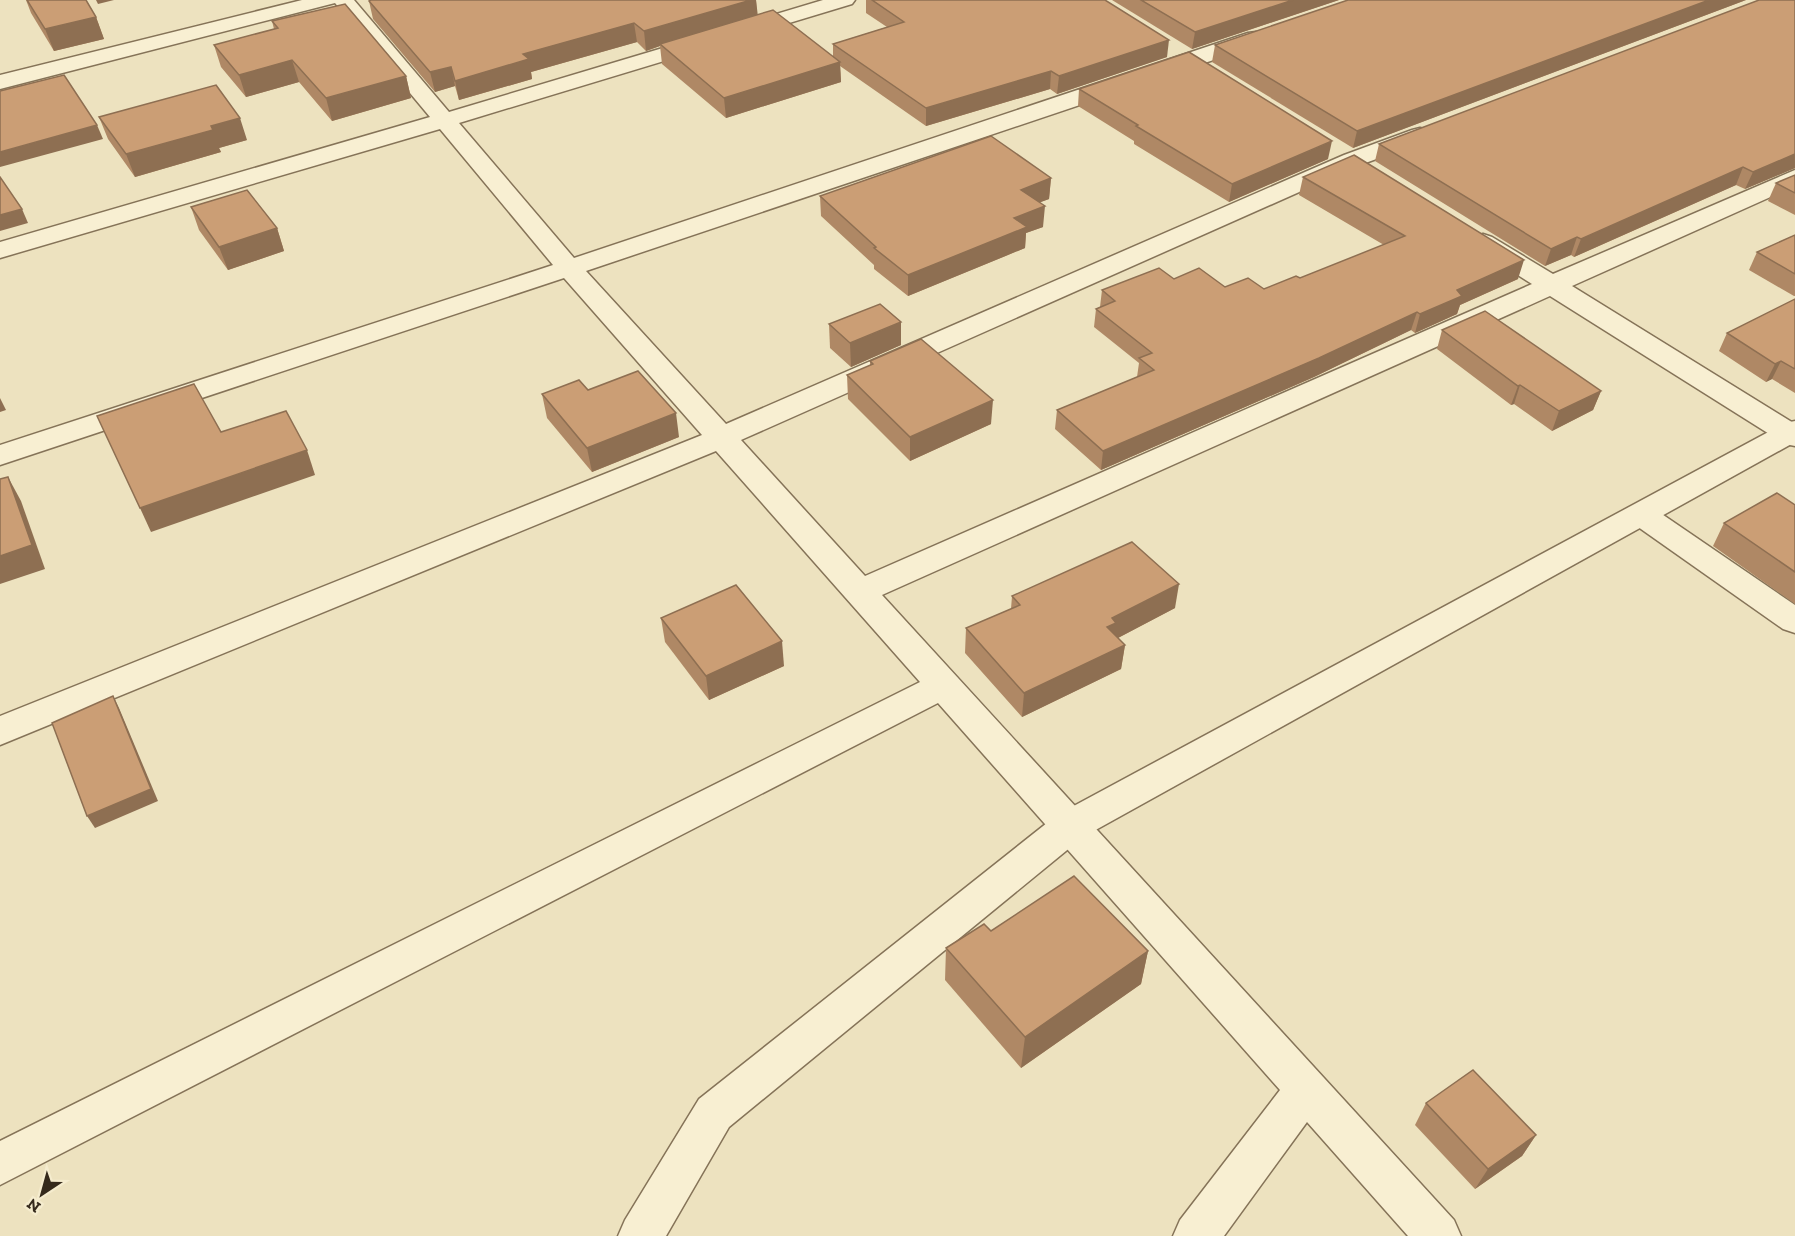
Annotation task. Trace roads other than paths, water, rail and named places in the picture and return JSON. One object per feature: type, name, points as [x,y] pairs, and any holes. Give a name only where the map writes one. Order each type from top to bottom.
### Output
[{"type":"street","points":[[0,82],[327,0]]},
{"type":"street","points":[[343,0],[569,268],[1438,1236]]},
{"type":"street","points":[[0,250],[446,120],[845,0]]},
{"type":"street","points":[[0,455],[569,268],[1278,30]]},
{"type":"street","points":[[1162,42],[1221,79]]},
{"type":"street","points":[[0,731],[720,438],[1352,160],[1440,127]]},
{"type":"street","points":[[860,592],[1795,177]]},
{"type":"street","points":[[1462,229],[1793,433]]},
{"type":"street","points":[[641,1236],[714,1113],[1070,826],[1793,433]]},
{"type":"street","points":[[1642,515],[1795,621]]},
{"type":"street","points":[[0,1164],[944,686]]},
{"type":"street","points":[[1196,1236],[1306,1089]]}]
